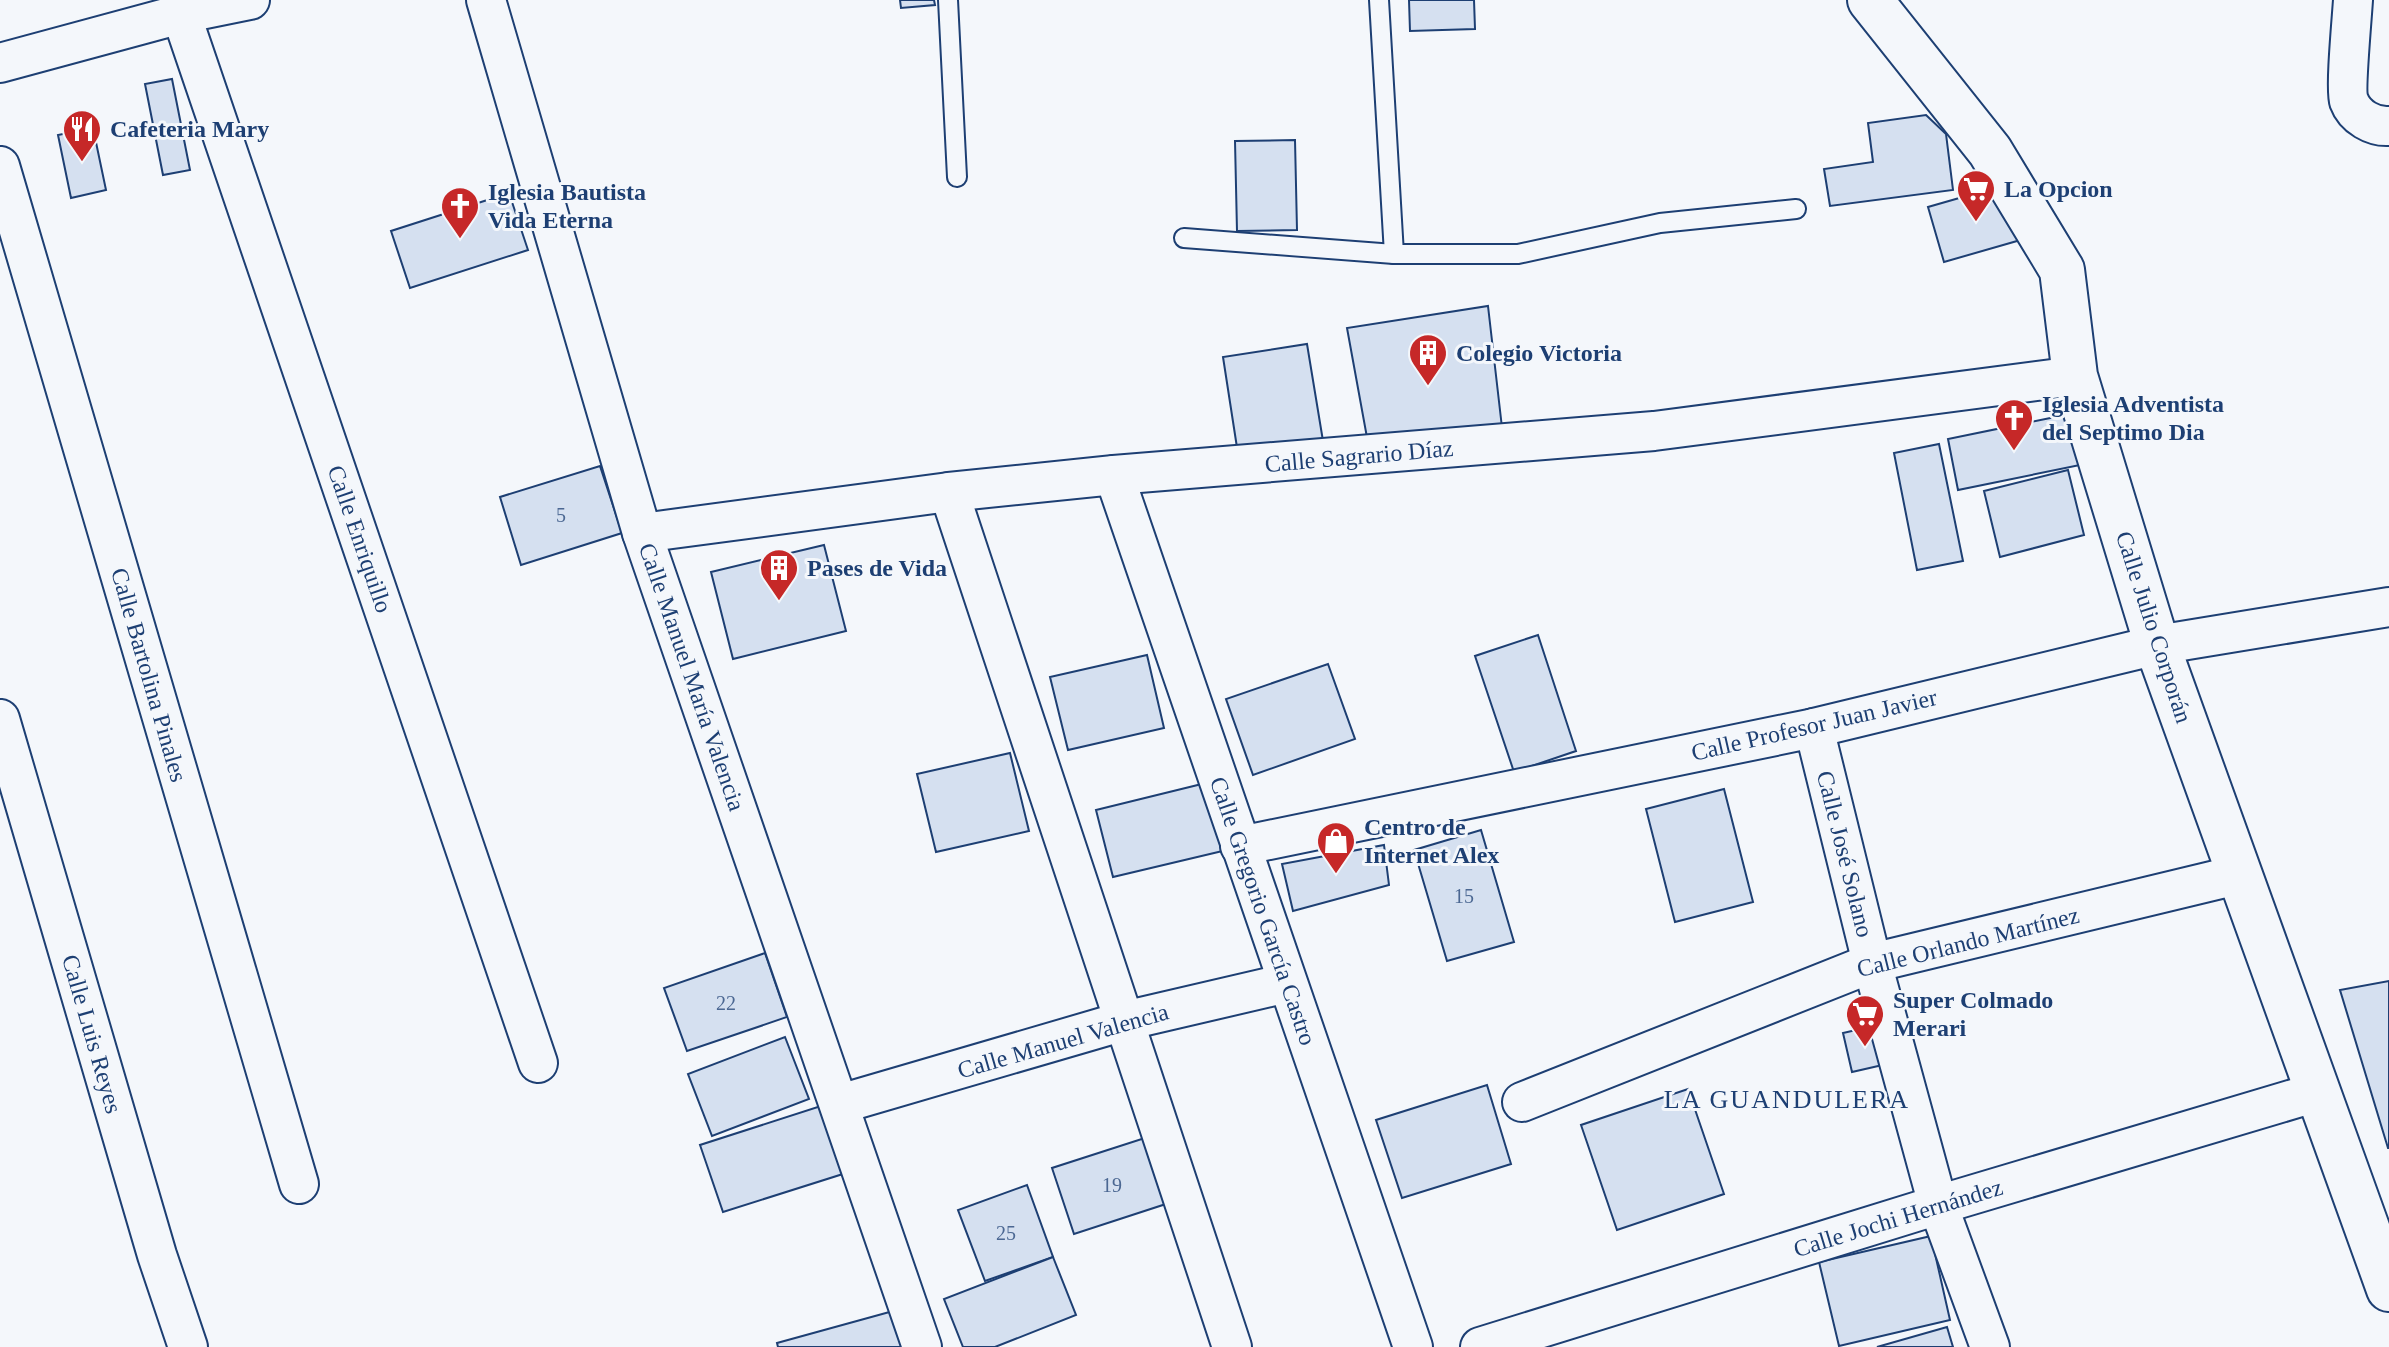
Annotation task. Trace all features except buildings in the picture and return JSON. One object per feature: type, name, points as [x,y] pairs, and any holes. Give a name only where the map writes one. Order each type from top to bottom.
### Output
[{"type":"street","points":[[0,63],[181,14],[250,0]]},
{"type":"street","name":"Calle Manuel María Valencia","points":[[486,0],[642,533],[922,1347]]},
{"type":"street","name":"Calle Julio Corporán","points":[[1870,0],[1990,151],[2062,270],[2075,376],[2157,645],[2388,1281]]},
{"type":"street","points":[[2353,0],[2348,99],[2360,117],[2389,126]]},
{"type":"street","name":"Calle Enriquillo","points":[[181,14],[538,1063]]},
{"type":"street","name":"Calle Bartolina Pinales","points":[[0,166],[299,1184]]},
{"type":"street","name":"Calle Sagrario Díaz","points":[[642,533],[949,492],[1114,475],[1654,431],[2075,376]]},
{"type":"street","name":"Calle Gregorio García Castro","points":[[1114,475],[1413,1347]]},
{"type":"street","points":[[949,492],[1232,1347]]},
{"type":"street","name":"Calle Profesor Juan Javier","points":[[1240,846],[1814,728],[2157,645],[2389,607]]},
{"type":"street","name":"Calle Luis Reyes","points":[[0,719],[157,1255],[188,1347]]},
{"type":"street","name":"Calle José Solano","points":[[1814,728],[1872,963],[1938,1205],[1990,1347]]},
{"type":"street","name":"Calle Orlando Martínez","points":[[1522,1102],[1872,963],[2241,874]]},
{"type":"street","name":"Calle Manuel Valencia","points":[[840,1104],[1124,1021],[1287,983]]},
{"type":"street","name":"Calle Jochi Hernández","points":[[1480,1347],[2317,1092]]},
{"type":"lane","points":[[948,0],[957,177]]},
{"type":"lane","points":[[1379,0],[1394,254]]},
{"type":"lane","points":[[1184,238],[1394,254],[1518,254],[1660,223],[1796,209]]},
{"type":"place","name":"Cafeteria Mary","points":[[82,163]]},
{"type":"place","name":"La Opcion","points":[[1976,223]]},
{"type":"place","name":"Iglesia Bautista Vida Eterna","points":[[460,240]]},
{"type":"place","name":"Colegio Victoria","points":[[1428,387]]},
{"type":"place","name":"Iglesia Adventista del Septimo Dia","points":[[2014,452]]},
{"type":"place","name":"Pases de Vida","points":[[779,602]]},
{"type":"place","name":"Centro de Internet Alex","points":[[1336,875]]},
{"type":"place","name":"Super Colmado Merari","points":[[1865,1048]]},
{"type":"district","name":"LA GUANDULERA","points":[[1787,1099]]}]
